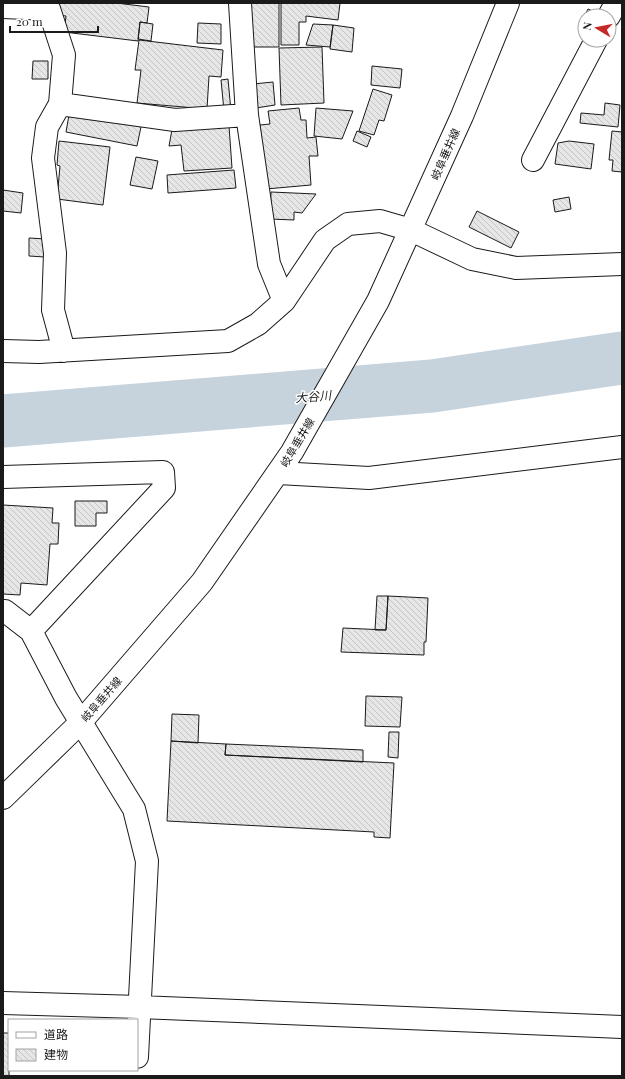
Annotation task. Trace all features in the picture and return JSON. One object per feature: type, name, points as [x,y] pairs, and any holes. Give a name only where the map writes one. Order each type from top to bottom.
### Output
[{"type":"street","points":[[240,3],[246,115],[269,264],[284,301]]},
{"type":"street","name":"岐阜垂井線","points":[[3,798],[80,723],[202,582],[292,452],[378,301],[462,116],[508,3]]},
{"type":"street","points":[[3,7],[49,6],[64,55],[60,104],[47,127],[43,158],[55,253],[53,310],[64,351]]},
{"type":"street","points":[[532,160],[592,48]]},
{"type":"street","points":[[60,104],[175,120],[246,115]]},
{"type":"street","points":[[3,352],[64,351],[228,341],[258,324],[284,301],[326,240],[348,224],[380,221],[411,230],[472,259],[516,268],[622,264]]},
{"type":"street","points":[[278,473],[369,478],[622,447]]},
{"type":"street","points":[[3,477],[163,472],[164,488],[31,631]]},
{"type":"street","points":[[3,611],[31,631],[54,677],[80,723],[134,809],[147,860],[138,1032]]},
{"type":"street","points":[[3,1003],[139,1007],[622,1027]]},
{"type":"building","points":[[57,3],[116,3],[149,7],[147,23],[140,22],[138,41],[64,32],[66,16],[56,15]]},
{"type":"building","points":[[251,3],[279,3],[279,47],[252,47]]},
{"type":"building","points":[[281,3],[340,3],[338,20],[306,16],[306,22],[299,22],[299,45],[281,45]]},
{"type":"building","points":[[140,22],[153,24],[151,41],[138,39]]},
{"type":"building","points":[[198,23],[221,24],[221,44],[197,43]]},
{"type":"building","points":[[313,24],[333,25],[330,47],[306,45]]},
{"type":"building","points":[[333,25],[354,28],[352,52],[330,49]]},
{"type":"building","points":[[139,40],[223,50],[221,77],[209,76],[207,109],[137,103],[141,70],[135,70]]},
{"type":"building","points":[[322,47],[324,103],[281,105],[279,48]]},
{"type":"building","points":[[33,61],[48,61],[48,79],[32,79]]},
{"type":"building","points":[[372,66],[402,69],[400,88],[371,85]]},
{"type":"building","points":[[228,79],[231,111],[224,111],[221,80]]},
{"type":"building","points":[[273,82],[275,105],[256,108],[253,84]]},
{"type":"building","points":[[373,89],[392,95],[384,121],[379,120],[374,135],[359,131]]},
{"type":"building","points":[[605,103],[620,105],[618,127],[580,123],[581,113],[604,115]]},
{"type":"building","points":[[299,108],[301,120],[306,120],[307,138],[316,137],[318,156],[309,156],[311,185],[266,189],[260,125],[270,124],[268,111]]},
{"type":"building","points":[[316,108],[353,111],[342,139],[314,136]]},
{"type":"building","points":[[70,109],[142,122],[137,146],[66,132]]},
{"type":"building","points":[[173,124],[229,126],[232,168],[184,171],[181,145],[169,146]]},
{"type":"building","points":[[357,131],[371,137],[367,147],[353,141]]},
{"type":"building","points":[[612,131],[622,132],[622,172],[612,171],[613,160],[609,160]]},
{"type":"building","points":[[59,141],[110,147],[103,205],[57,199],[60,166],[57,165]]},
{"type":"building","points":[[569,141],[594,144],[591,169],[555,164],[558,143]]},
{"type":"building","points":[[136,157],[158,161],[152,189],[130,185]]},
{"type":"building","points":[[234,170],[236,188],[168,193],[167,175]]},
{"type":"building","points":[[3,190],[23,193],[21,213],[3,211]]},
{"type":"building","points":[[271,192],[316,194],[302,213],[294,212],[294,220],[270,219]]},
{"type":"building","points":[[569,197],[571,209],[555,212],[553,200]]},
{"type":"building","points":[[477,211],[519,232],[511,248],[469,227]]},
{"type":"building","points":[[29,238],[46,239],[45,257],[29,256]]},
{"type":"building","points":[[75,501],[107,501],[107,513],[96,513],[96,526],[75,526]]},
{"type":"building","points":[[3,505],[53,508],[52,523],[59,523],[58,544],[50,544],[47,585],[21,583],[20,595],[3,594]]},
{"type":"building","points":[[377,596],[388,596],[386,630],[375,630]]},
{"type":"building","points":[[388,596],[428,598],[424,655],[341,652],[343,628],[386,630]]},
{"type":"building","points":[[366,696],[402,697],[400,727],[365,726]]},
{"type":"building","points":[[172,714],[199,715],[198,743],[171,741]]},
{"type":"building","points":[[389,732],[399,732],[398,758],[388,757]]},
{"type":"building","points":[[171,741],[226,744],[225,755],[394,763],[390,838],[374,837],[374,832],[167,821]]},
{"type":"building","points":[[226,744],[363,750],[363,762],[225,755]]},
{"type":"building","points":[[3,1033],[8,1033],[9,1076],[3,1076]]},
{"type":"waterway","name":"大谷川","points":[[3,421],[432,386],[622,358]]}]
